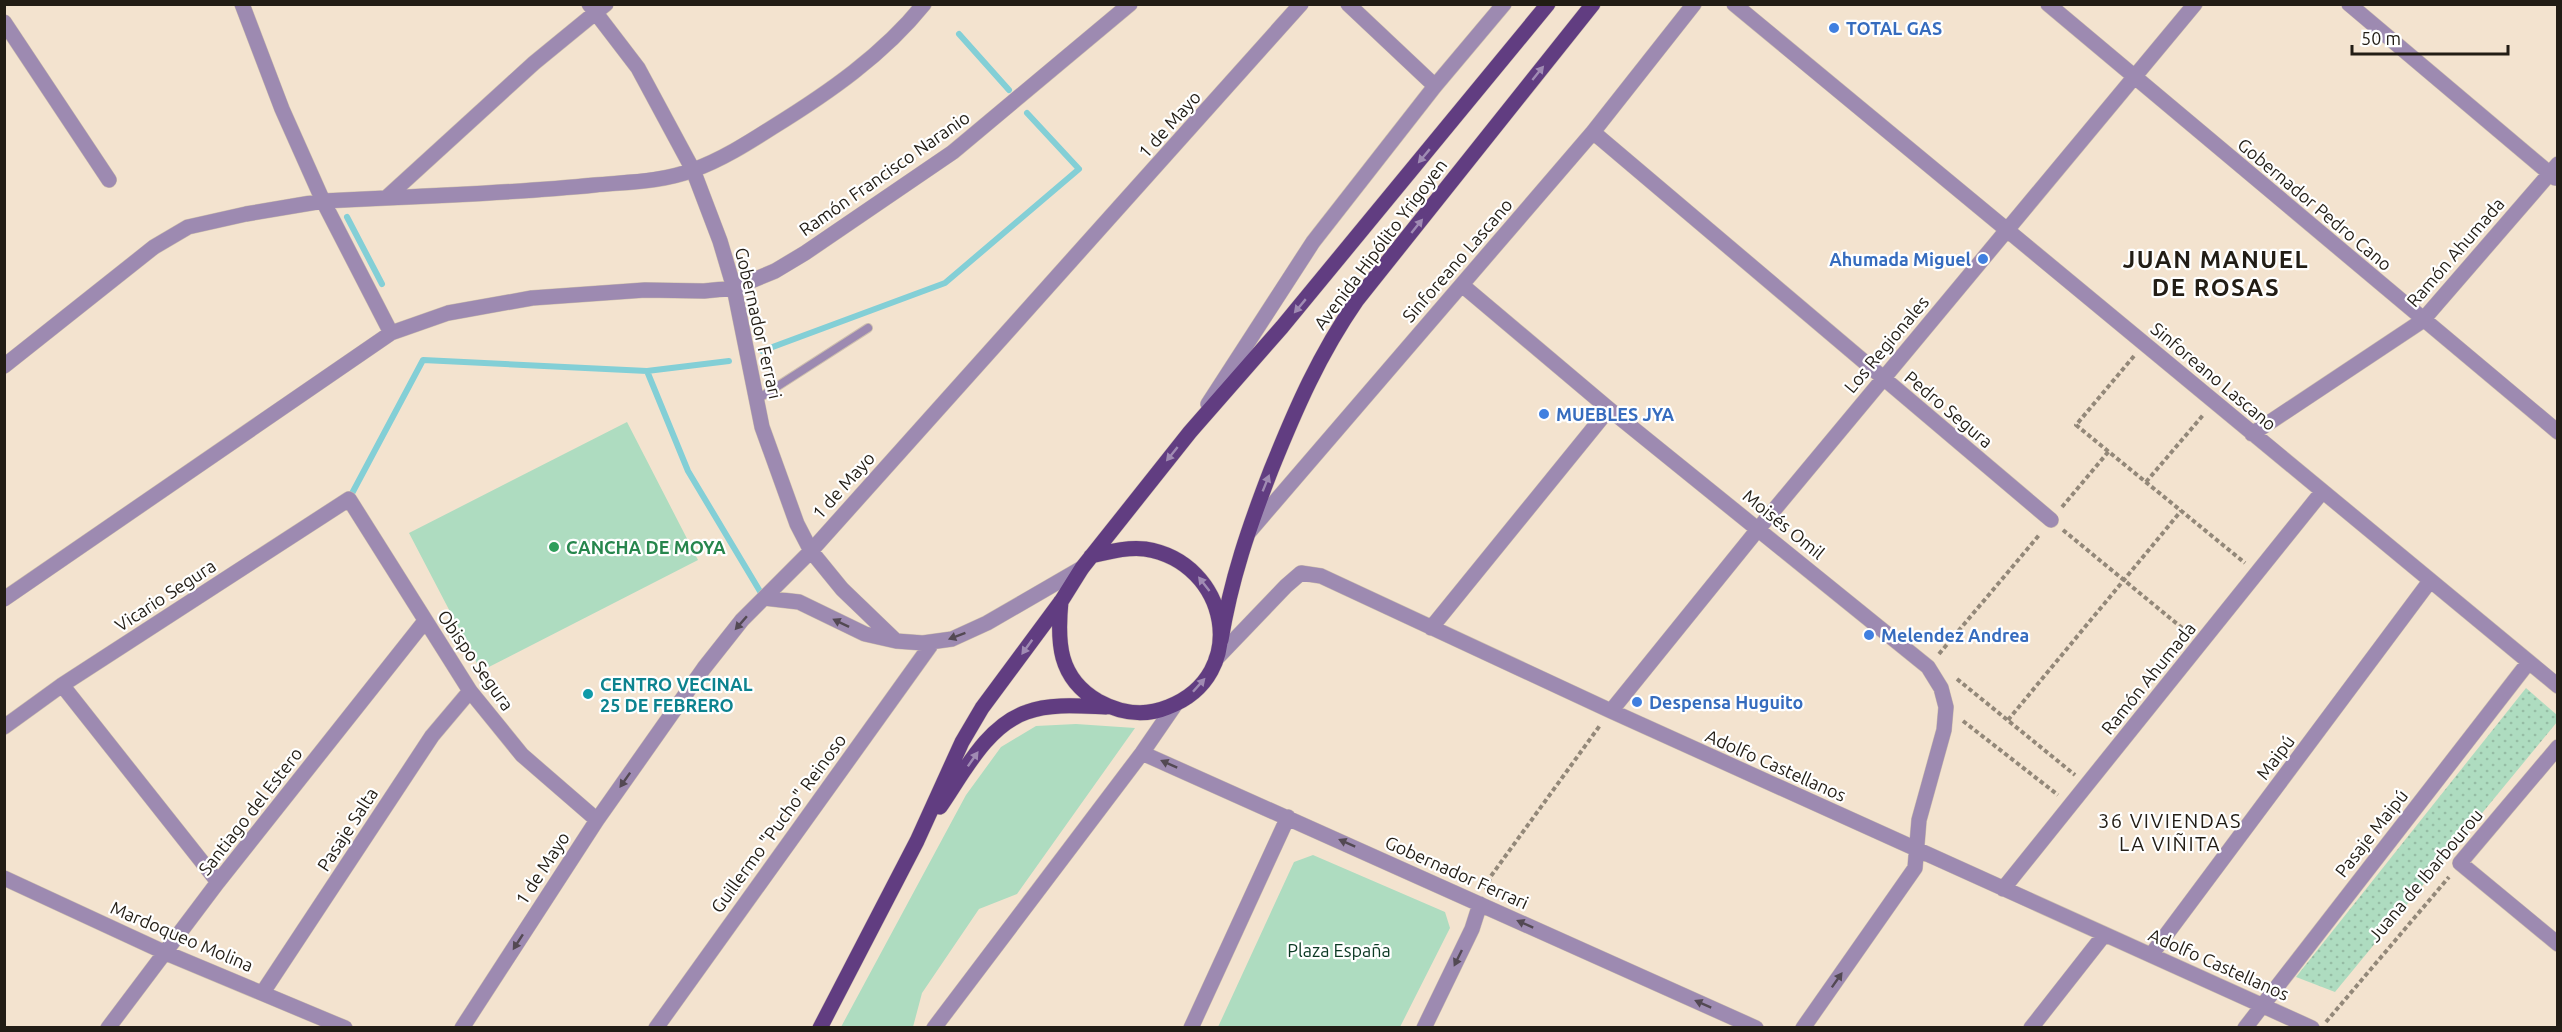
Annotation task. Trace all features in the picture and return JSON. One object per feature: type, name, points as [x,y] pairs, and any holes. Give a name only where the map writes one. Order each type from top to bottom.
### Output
[{"type":"main road","name":"Avenida Hipólito Yrigoyen","points":[[1087,562],[1190,432],[1282,327],[1548,4]]},
{"type":"main road","name":"Avenida Hipólito Yrigoyen","points":[[1221,640],[1228,594],[1245,537],[1315,367],[1334,333],[1357,300],[1593,4]]},
{"type":"main road","points":[[820,1028],[917,842],[962,742],[982,708],[1062,600],[1087,562],[1120,549],[1145,549],[1170,557],[1193,570],[1209,590],[1219,614],[1221,640],[1216,659],[1200,686],[1175,705],[1163,710],[1137,713],[1111,708],[1069,706],[1027,712],[1000,727],[978,752],[917,842]]},
{"type":"main road","points":[[1062,600],[1058,636],[1062,659],[1074,680],[1090,696],[1111,708]]},
{"type":"street","points":[[242,4],[282,109],[323,201],[391,333]]},
{"type":"street","points":[[4,366],[154,247],[188,227],[323,201],[512,193],[659,179],[693,170],[746,145],[805,107],[862,65],[902,30],[924,4]]},
{"type":"street","name":"Ramón Francisco Naranio","points":[[4,598],[391,333],[448,313],[532,298],[645,290],[704,291],[734,288],[775,271],[953,152],[1130,4]]},
{"type":"street","name":"1 de Mayo","points":[[462,1028],[597,820],[704,668],[742,620],[811,551],[1301,4]]},
{"type":"street","points":[[1348,4],[1434,87]]},
{"type":"street","points":[[1190,432],[1313,242],[1434,87],[1504,4]]},
{"type":"street","name":"Sinforeano Lascano","points":[[1245,537],[1593,132],[1694,4]]},
{"type":"street","name":"Sinforeano Lascano","points":[[1734,4],[2558,686]]},
{"type":"street","name":"Gobernador Pedro Cano","points":[[2048,4],[2422,321],[2558,432]]},
{"type":"street","name":"Los Regionales","points":[[1611,711],[1759,528],[2195,4]]},
{"type":"street","points":[[2349,4],[2555,172]]},
{"type":"street","points":[[386,198],[597,8]]},
{"type":"street","name":"Gobernador Ferrari","points":[[597,8],[638,68],[693,170],[720,241],[734,288],[762,428],[797,524],[811,551],[842,590],[896,641]]},
{"type":"street","points":[[4,21],[109,180]]},
{"type":"street","name":"Pedro Segura","points":[[1593,132],[2051,520]]},
{"type":"street","name":"Ramón Ahumada","points":[[2252,434],[2422,321],[2555,172]]},
{"type":"street","name":"Moisés Omil","points":[[1462,285],[1610,409],[1928,667]]},
{"type":"street","points":[[1431,628],[1610,409]]},
{"type":"street","name":"Ramón Ahumada","points":[[2003,889],[2322,492]]},
{"type":"street","name":"Obispo Segura","points":[[349,499],[470,691],[522,755],[597,820]]},
{"type":"street","name":"Vicario Segura","points":[[4,727],[62,685],[349,499]]},
{"type":"street","points":[[764,598],[799,602],[865,634],[896,641],[933,642],[952,639],[987,623],[1087,562]]},
{"type":"street","name":"Adolfo Castellanos","points":[[1216,659],[1301,573],[1321,576],[1611,711],[2312,1028]]},
{"type":"street","name":"Maipú","points":[[2151,955],[2430,581]]},
{"type":"street","name":"Santiago del Estero","points":[[108,1028],[218,882],[425,621]]},
{"type":"street","name":"Guillermo \"Pucho\" Reinoso","points":[[656,1028],[933,642]]},
{"type":"street","name":"Pasaje Maipú","points":[[2245,1028],[2528,663]]},
{"type":"street","points":[[1803,1028],[1916,868],[1915,849],[1919,820],[1944,730],[1946,707],[1941,688],[1928,667]]},
{"type":"street","points":[[62,685],[218,882]]},
{"type":"street","name":"Pasaje Salta","points":[[263,992],[432,736],[470,691]]},
{"type":"street","points":[[934,1028],[1142,753],[1175,705]]},
{"type":"street","name":"Juana de Ibarbourou","points":[[2460,864],[2558,747]]},
{"type":"street","name":"Gobernador Ferrari","points":[[1142,753],[1756,1028]]},
{"type":"street","points":[[1191,1028],[1288,817]]},
{"type":"street","points":[[2460,864],[2558,944]]},
{"type":"street","name":"Mardoqueo Molina","points":[[4,878],[166,953],[345,1028]]},
{"type":"street","points":[[1424,1028],[1472,929],[1480,904]]},
{"type":"street","points":[[2031,1028],[2104,935]]},
{"type":"lane","points":[[756,400],[868,328]]},
{"type":"path","points":[[2144,344],[2076,425],[2257,573]]},
{"type":"path","points":[[2146,482],[2214,402]]},
{"type":"path","points":[[2087,785],[1948,672],[1928,667],[2109,451]]},
{"type":"path","points":[[2008,720],[2181,511]]},
{"type":"path","points":[[2051,520],[2201,643]]},
{"type":"path","points":[[1946,707],[2071,805]]},
{"type":"path","points":[[1480,904],[1491,876],[1611,711]]},
{"type":"path","name":"Juana de Ibarbourou","points":[[2322,1028],[2460,864]]},
{"type":"green space","name":"CANCHA DE MOYA","points":[[627,422],[698,560],[481,671],[409,533]]},
{"type":"green space","points":[[2526,688],[2557,715],[2557,722],[2335,992],[2296,977]]},
{"type":"green space","points":[[1076,724],[1135,728],[1017,894],[979,909],[922,993],[913,1027],[841,1027],[966,795],[1001,747],[1036,726]]},
{"type":"green space","name":"Plaza España","points":[[1313,855],[1445,912],[1450,928],[1400,1027],[1218,1027],[1294,862]]},
{"type":"waterway","points":[[959,34],[1009,90]]},
{"type":"waterway","points":[[762,351],[945,283],[1079,169],[1027,113]]},
{"type":"waterway","points":[[347,217],[382,284]]},
{"type":"waterway","points":[[349,499],[423,360],[647,371],[729,361]]},
{"type":"waterway","points":[[647,371],[688,471],[764,598]]},
{"type":"place","name":"TOTAL GAS","points":[[1834,28]]},
{"type":"place","name":"Ahumada Miguel","points":[[1983,259]]},
{"type":"place","name":"MUEBLES JYA","points":[[1544,414]]},
{"type":"place","name":"CANCHA DE MOYA","points":[[554,547]]},
{"type":"place","name":"Melendez Andrea","points":[[1869,635]]},
{"type":"place","name":"CENTRO VECINAL 25 DE FEBRERO","points":[[588,694]]},
{"type":"place","name":"Despensa Huguito","points":[[1637,702]]},
{"type":"district","name":"JUAN MANUEL DE ROSAS","points":[[2216,273]]},
{"type":"district","name":"36 VIVIENDAS LA VIÑITA","points":[[2170,832]]}]
